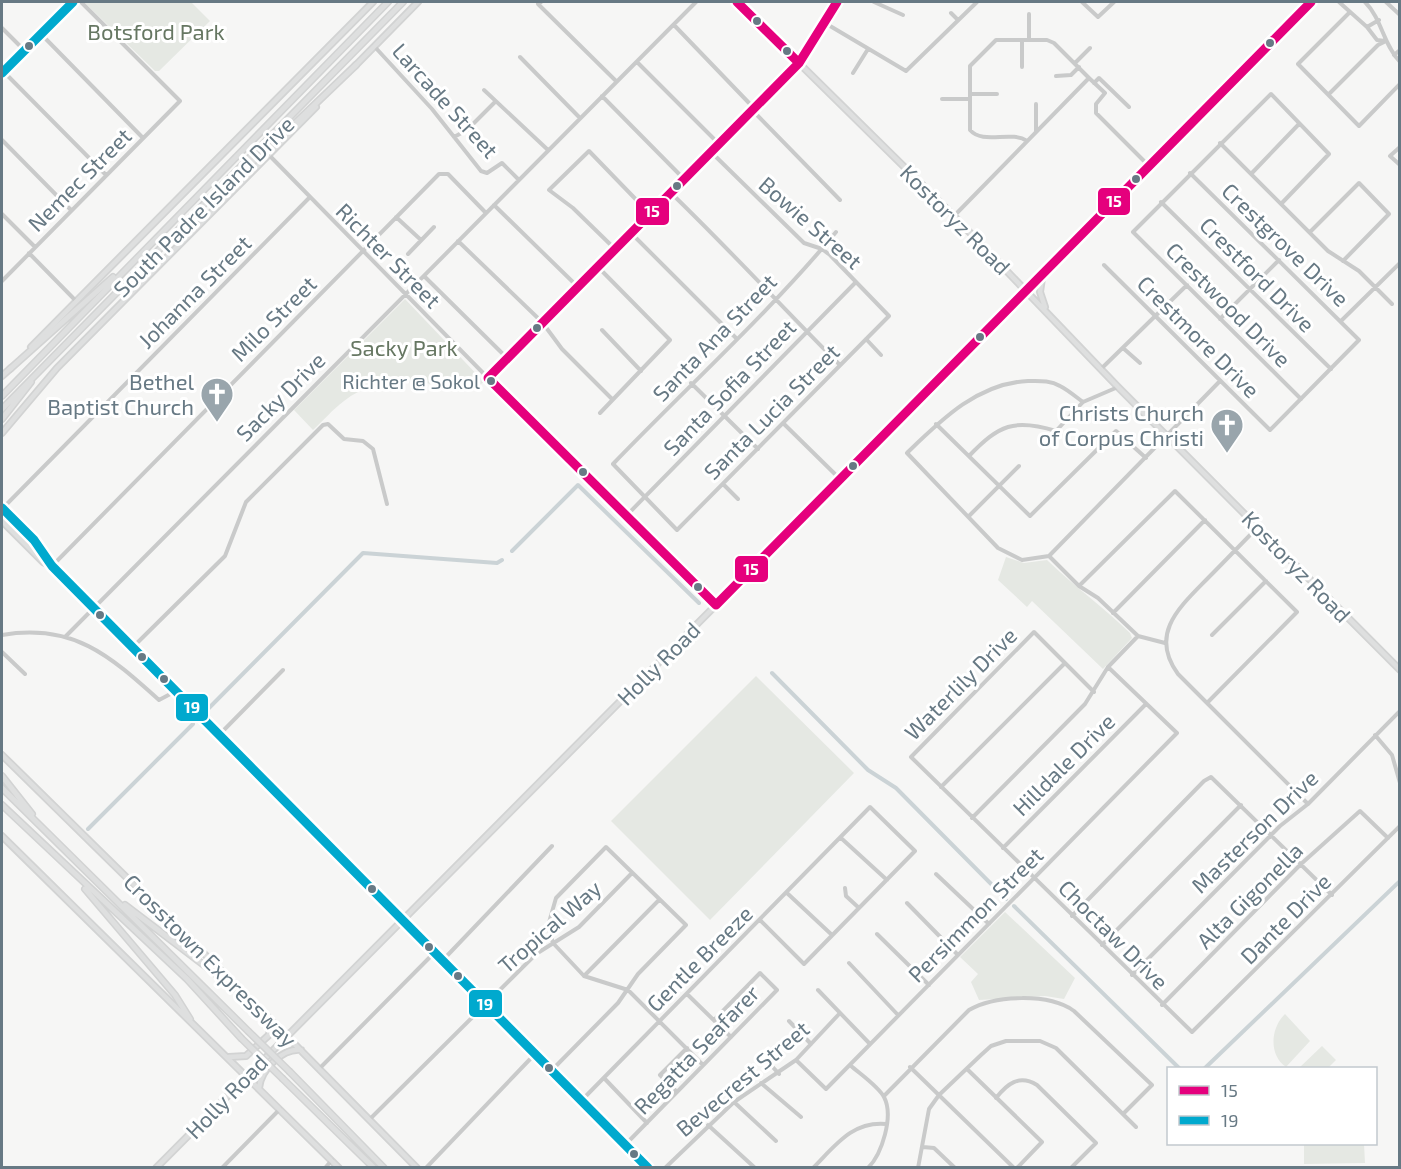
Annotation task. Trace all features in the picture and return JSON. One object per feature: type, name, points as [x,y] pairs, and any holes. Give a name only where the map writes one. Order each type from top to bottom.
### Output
[{"type":"highway","name":"South Padre Island Drive","points":[[2,395],[387,2]]},
{"type":"highway","name":"South Padre Island Drive","points":[[2,409],[403,2]]},
{"type":"highway","points":[[233,175],[264,153],[356,65]]},
{"type":"highway","points":[[10,369],[150,244]]},
{"type":"highway","points":[[2,419],[27,389],[33,378]]},
{"type":"highway","points":[[2,776],[48,834]]},
{"type":"highway","name":"Crosstown Expressway","points":[[2,788],[385,1167]]},
{"type":"highway","name":"Crosstown Expressway","points":[[3,806],[187,979],[241,1038],[374,1167]]},
{"type":"highway","points":[[71,871],[175,995],[190,1019]]},
{"type":"highway","points":[[111,895],[250,1000]]},
{"type":"highway","points":[[333,1126],[368,1167]]},
{"type":"main road","points":[[2,73],[73,2]]},
{"type":"main road","points":[[2,376],[373,2]]},
{"type":"main road","points":[[2,433],[57,368],[418,2]]},
{"type":"main road","name":"Kostoryz Road","points":[[738,2],[954,216],[1118,387],[1400,670]]},
{"type":"main road","name":"Holly Road","points":[[156,1167],[246,1074],[403,920],[840,480],[1311,2]]},
{"type":"main road","points":[[1042,276],[1040,292],[1046,310]]},
{"type":"main road","points":[[2,509],[21,527],[52,566],[443,960],[534,1055],[648,1167]]},
{"type":"main road","points":[[2,521],[43,562],[52,566]]},
{"type":"main road","points":[[18,537],[21,527]]},
{"type":"main road","name":"Crosstown Expressway","points":[[2,755],[302,1050],[417,1167]]},
{"type":"main road","points":[[2,836],[339,1167]]},
{"type":"main road","points":[[229,1057],[246,1056],[269,1035],[271,1020]]},
{"type":"main road","points":[[259,1088],[262,1076],[284,1052],[302,1050]]},
{"type":"street","name":"Nemec Street","points":[[2,281],[180,100],[81,2]]},
{"type":"street","name":"Sacky Drive","points":[[66,636],[93,606],[696,2]]},
{"type":"street","points":[[488,378],[799,63],[812,46],[837,2]]},
{"type":"street","points":[[874,2],[903,15]]},
{"type":"street","points":[[825,22],[906,71],[977,2]]},
{"type":"street","points":[[1082,2],[1098,17],[1114,2]]},
{"type":"street","points":[[1339,2],[1367,27],[1377,40],[1386,41]]},
{"type":"street","points":[[1365,2],[1379,20],[1386,41],[1400,62]]},
{"type":"street","points":[[1386,2],[1400,15]]},
{"type":"street","points":[[539,3],[616,81]]},
{"type":"street","points":[[1350,12],[1298,64],[1359,126],[1400,84]]},
{"type":"street","points":[[951,13],[958,20]]},
{"type":"street","points":[[1029,14],[1029,40]]},
{"type":"street","points":[[1367,27],[1379,20]]},
{"type":"street","points":[[674,24],[840,200]]},
{"type":"street","points":[[2,28],[24,50]]},
{"type":"street","points":[[41,34],[143,138]]},
{"type":"street","points":[[1027,141],[1020,136],[974,135],[970,130],[970,66],[991,43],[996,40],[1029,40],[1054,43],[1105,93]]},
{"type":"street","points":[[1022,40],[1022,67]]},
{"type":"street","points":[[1329,94],[1378,45],[1386,41]]},
{"type":"street","name":"Larcade Street","points":[[375,46],[484,173],[502,163],[519,180]]},
{"type":"street","points":[[1075,63],[1090,48]]},
{"type":"street","points":[[853,73],[868,50]]},
{"type":"street","points":[[1394,55],[1400,50]]},
{"type":"street","points":[[520,57],[580,118]]},
{"type":"street","points":[[637,62],[719,144]]},
{"type":"street","points":[[1056,76],[1071,75],[1079,67]]},
{"type":"street","points":[[2,73],[106,175]]},
{"type":"street","points":[[954,216],[1089,78]]},
{"type":"street","points":[[1094,83],[1100,78],[1129,107]]},
{"type":"street","points":[[484,90],[548,150]]},
{"type":"street","points":[[1111,90],[1105,93],[1096,104],[1096,113],[1150,166]]},
{"type":"street","points":[[942,99],[997,94]]},
{"type":"street","points":[[1161,202],[1271,94],[1329,154],[1281,204]]},
{"type":"street","points":[[602,96],[684,179]]},
{"type":"street","points":[[454,137],[467,130],[495,102]]},
{"type":"street","points":[[1036,104],[1036,132]]},
{"type":"street","points":[[1251,174],[1299,123]]},
{"type":"street","points":[[2,140],[71,210]]},
{"type":"street","points":[[1221,143],[1310,232],[1343,261],[1359,271],[1392,304]]},
{"type":"street","points":[[1400,147],[1390,156],[1400,165]]},
{"type":"street","points":[[615,249],[573,208],[549,190],[589,151],[650,214]]},
{"type":"street","name":"Bowie Street","points":[[711,152],[804,243],[822,249],[889,316]]},
{"type":"street","name":"Richter Street","points":[[269,155],[716,605]]},
{"type":"street","name":"Milo Street","points":[[52,566],[442,172],[486,213]]},
{"type":"street","name":"Crestgrove Drive","points":[[1190,173],[1359,340],[1331,369]]},
{"type":"street","points":[[1310,232],[1359,183],[1389,214],[1343,261]]},
{"type":"street","points":[[670,193],[749,269],[774,299],[840,365]]},
{"type":"street","name":"Johanna Street","points":[[2,509],[310,198]]},
{"type":"street","name":"Crestwood Drive","points":[[1161,202],[1133,232],[1301,399]]},
{"type":"street","name":"Crestford Drive","points":[[1161,202],[1331,369]]},
{"type":"street","points":[[494,205],[578,287]]},
{"type":"street","points":[[2,214],[35,247]]},
{"type":"street","points":[[396,217],[421,240]]},
{"type":"street","points":[[408,254],[434,227]]},
{"type":"street","name":"Santa Ana Street","points":[[645,497],[613,464],[836,232]]},
{"type":"street","points":[[630,233],[736,338]]},
{"type":"street","points":[[458,241],[542,322],[562,349],[612,399]]},
{"type":"street","points":[[29,253],[76,301]]},
{"type":"street","points":[[1220,319],[1279,260]]},
{"type":"street","points":[[1341,321],[1400,263]]},
{"type":"street","name":"Crestmore Drive","points":[[1104,265],[1270,430],[1301,399]]},
{"type":"street","points":[[597,266],[670,340],[600,412]]},
{"type":"street","points":[[423,276],[508,359]]},
{"type":"street","name":"Santa Sofia Street","points":[[627,515],[855,283]]},
{"type":"street","points":[[1102,368],[1187,285]]},
{"type":"street","name":"Santa Lucia Street","points":[[645,497],[677,530],[889,316]]},
{"type":"street","points":[[602,330],[640,371]]},
{"type":"street","points":[[866,339],[881,355]]},
{"type":"street","points":[[1123,348],[1140,363]]},
{"type":"street","points":[[1301,399],[1331,369]]},
{"type":"street","points":[[1083,402],[1059,385],[1044,381],[1018,381],[989,388],[936,424],[907,453],[998,548],[1009,555],[1030,560],[1049,556],[1220,381]]},
{"type":"street","points":[[691,383],[758,449]]},
{"type":"street","points":[[969,456],[985,439],[1019,423],[1056,431],[1083,402],[1118,387]]},
{"type":"street","points":[[783,423],[840,480]]},
{"type":"street","points":[[133,647],[225,556],[246,502],[323,425],[328,424],[344,439],[363,441],[373,449],[387,504]]},
{"type":"street","points":[[936,424],[1030,516],[1116,431],[1146,458]]},
{"type":"street","points":[[969,516],[1019,466]]},
{"type":"street","points":[[723,484],[738,499]]},
{"type":"street","points":[[1079,586],[1175,491],[1297,612],[1207,703]]},
{"type":"street","points":[[1113,613],[1205,520]]},
{"type":"street","points":[[1258,526],[1179,608],[1168,630],[1165,643],[1172,667],[1308,804]]},
{"type":"street","points":[[1049,556],[1079,586],[1098,598],[1138,636],[1165,643]]},
{"type":"street","points":[[1212,635],[1266,581]]},
{"type":"street","points":[[2,635],[23,632],[66,636],[115,660],[159,700],[176,691]]},
{"type":"street","name":"Waterlily Drive","points":[[911,757],[1034,632],[1065,663]]},
{"type":"street","points":[[972,818],[1094,692],[1108,667],[1138,636]]},
{"type":"street","points":[[2,652],[25,674]]},
{"type":"street","points":[[941,787],[1065,663],[1094,692]]},
{"type":"street","points":[[1108,667],[1146,704]]},
{"type":"street","points":[[219,736],[283,669]]},
{"type":"street","name":"Persimmon Street","points":[[796,1060],[826,1089],[1177,733],[1146,704]]},
{"type":"street","name":"Hilldale Drive","points":[[1003,848],[1146,704]]},
{"type":"street","name":"Masterson Drive","points":[[1132,975],[1271,835],[1308,804],[1400,711]]},
{"type":"street","points":[[1375,735],[1392,755],[1400,783]]},
{"type":"street","name":"Choctaw Drive","points":[[911,757],[1192,1032]]},
{"type":"street","points":[[1072,916],[1204,781],[1211,777],[1332,895]]},
{"type":"street","points":[[1101,945],[1241,805]]},
{"type":"street","name":"Gentle Breeze","points":[[581,1101],[870,807],[915,851],[887,880]]},
{"type":"street","name":"Alta Gigonella","points":[[1162,1005],[1301,864],[1360,811],[1388,838]]},
{"type":"street","name":"Dante Drive","points":[[1192,1032],[1400,826]]},
{"type":"street","points":[[760,920],[804,964],[887,880],[841,838]]},
{"type":"street","points":[[443,960],[552,846]]},
{"type":"street","points":[[551,1071],[618,1003],[628,990],[638,974],[686,926],[606,847],[556,898],[548,926],[553,943],[584,976],[628,990],[704,1065]]},
{"type":"street","name":"Tropical Way","points":[[370,1119],[536,954],[579,927],[632,873]]},
{"type":"street","points":[[936,874],[989,924]]},
{"type":"street","points":[[845,888],[846,896],[859,908]]},
{"type":"street","points":[[787,893],[832,935]]},
{"type":"street","points":[[584,976],[659,900]]},
{"type":"street","points":[[907,903],[958,955]]},
{"type":"street","points":[[877,934],[929,985]]},
{"type":"street","points":[[319,1069],[435,952]]},
{"type":"street","points":[[849,963],[898,1015]]},
{"type":"street","name":"Regatta Seafarer","points":[[625,1145],[777,990],[760,973],[714,1020]]},
{"type":"street","points":[[818,990],[870,1044]]},
{"type":"street","points":[[687,994],[731,1037]]},
{"type":"street","points":[[884,1096],[910,1067],[969,1010],[983,1002],[998,999],[1055,1000],[1074,1011],[1152,1085],[1123,1114]]},
{"type":"street","name":"Bevecrest Street","points":[[665,1167],[734,1102],[761,1083],[779,1074],[796,1060],[840,1013]]},
{"type":"street","points":[[789,1021],[811,1044]]},
{"type":"street","points":[[918,1167],[929,1109],[939,1095],[991,1046],[1006,1041],[1040,1041],[1056,1048],[1136,1127]]},
{"type":"street","points":[[677,1092],[660,1075],[687,1048]]},
{"type":"street","points":[[426,1167],[534,1055]]},
{"type":"street","points":[[770,1064],[779,1074]]},
{"type":"street","points":[[850,1065],[884,1096],[886,1124],[880,1152],[868,1167]]},
{"type":"street","points":[[910,1067],[1015,1167],[1041,1142],[967,1069]]},
{"type":"street","points":[[603,1078],[647,1123]]},
{"type":"street","points":[[996,1098],[1006,1085],[1016,1081],[1028,1080],[1037,1085],[1096,1143],[1071,1167]]},
{"type":"street","points":[[761,1083],[801,1117]]},
{"type":"street","points":[[734,1102],[776,1141]]},
{"type":"street","points":[[222,1167],[280,1109]]},
{"type":"street","points":[[813,1167],[854,1129],[863,1124],[886,1124]]},
{"type":"street","points":[[708,1125],[754,1167]]},
{"type":"street","points":[[923,1147],[934,1148],[955,1167]]},
{"type":"street","points":[[325,1167],[332,1160]]},
{"type":"green space","name":"Botsford Park","points":[[84,2],[191,2],[210,21],[159,71],[155,71]]},
{"type":"green space","name":"Sacky Park","points":[[405,299],[484,382],[476,387],[408,382],[375,386],[359,391],[344,401],[313,430],[294,410]]},
{"type":"green space","points":[[1006,557],[1024,563],[1047,560],[1120,623],[1132,638],[1103,669],[1032,601],[1027,607],[998,580]]},
{"type":"green space","points":[[756,676],[854,773],[710,920],[611,821]]},
{"type":"green space","points":[[1005,912],[1075,978],[1064,999],[1045,996],[979,1000],[971,982],[978,974],[960,957]]},
{"type":"green space","points":[[1285,1014],[1310,1041],[1286,1067],[1280,1062],[1274,1048],[1274,1033]]},
{"type":"green space","points":[[1322,1046],[1336,1060],[1329,1067],[1300,1067]]},
{"type":"green space","points":[[1304,1145],[1364,1145],[1365,1163],[1304,1164]]},
{"type":"waterway","points":[[512,551],[578,485],[699,603]]},
{"type":"waterway","points":[[207,710],[363,553],[497,563],[502,560]]},
{"type":"waterway","points":[[772,673],[868,770],[896,788],[1006,899]]},
{"type":"waterway","points":[[88,829],[193,724]]},
{"type":"waterway","points":[[1206,1067],[1400,881]]},
{"type":"waterway","points":[[1014,906],[1178,1067]]},
{"type":"transit line","name":"19","points":[[2,73],[73,2]]},
{"type":"transit line","name":"15","points":[[737,2],[799,63]]},
{"type":"transit line","name":"15","points":[[837,2],[799,63],[488,378],[716,605],[1311,2]]},
{"type":"transit line","name":"19","points":[[2,508],[34,540],[52,566],[648,1168]]},
{"type":"place","name":"Richter @ Sokol","points":[[491,381]]},
{"type":"place","name":"Bethel Baptist Church","points":[[217,423]]},
{"type":"place","name":"Christs Church of Corpus Christi","points":[[1227,454]]}]
